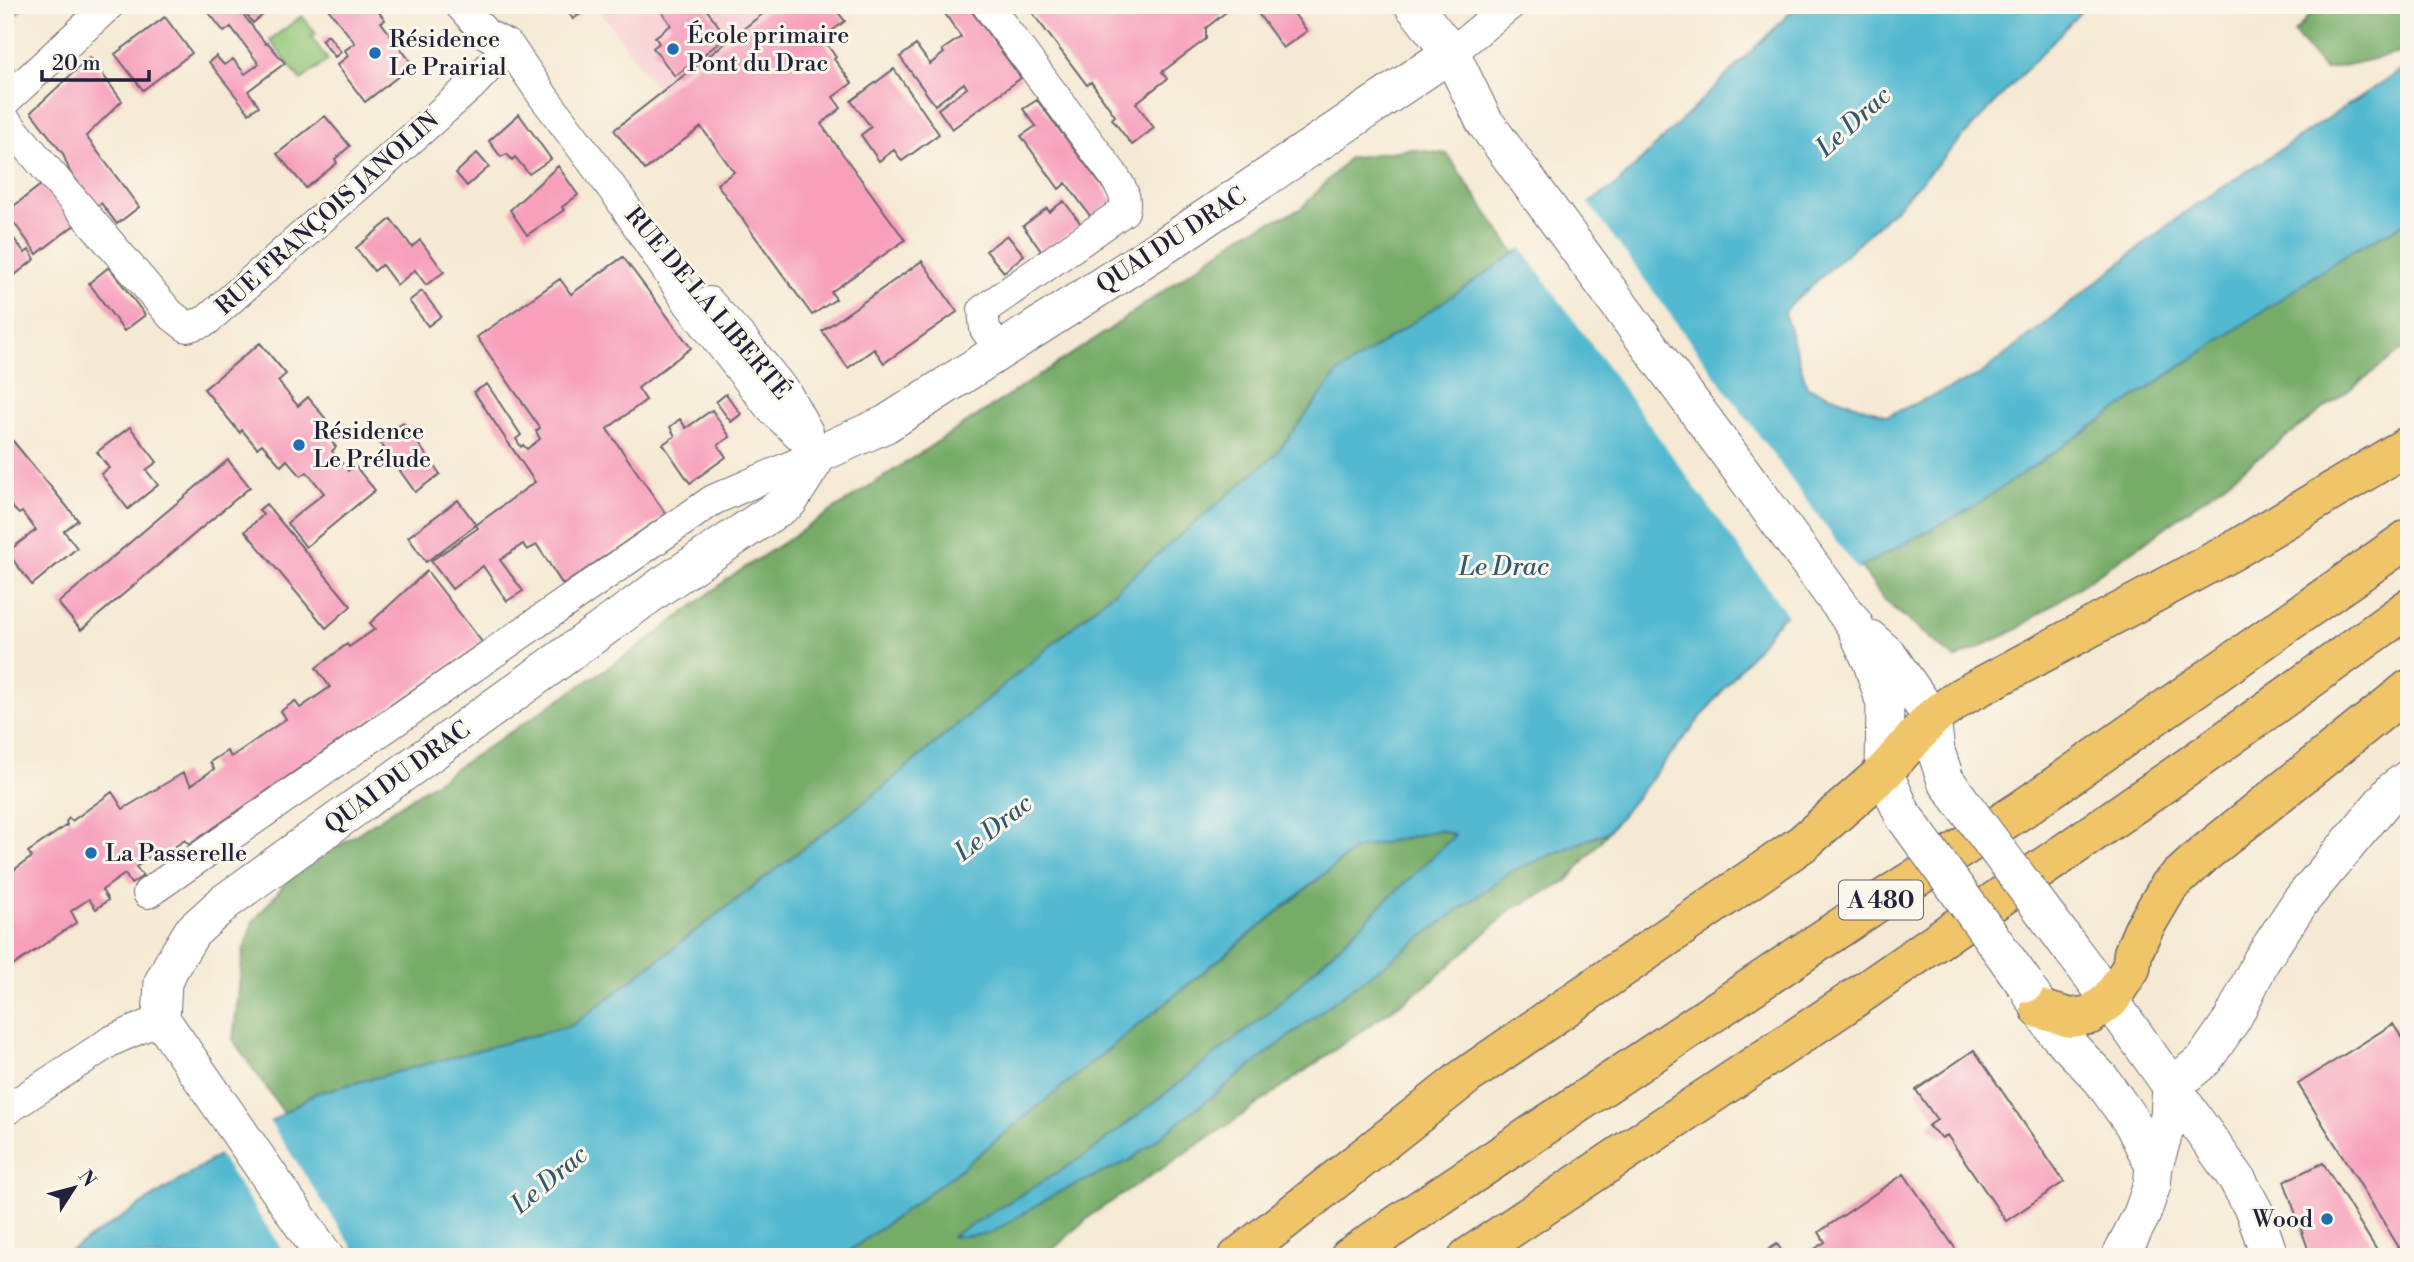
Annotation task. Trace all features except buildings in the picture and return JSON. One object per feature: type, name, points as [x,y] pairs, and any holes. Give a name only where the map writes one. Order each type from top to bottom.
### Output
[{"type":"highway","points":[[1238,1257],[1465,1077],[1804,842],[1884,772],[1932,718],[1961,697],[2231,552],[2409,445]]},
{"type":"highway","name":"A 480","points":[[1349,1257],[1880,901],[2021,810],[2409,538]]},
{"type":"highway","name":"A 480","points":[[1468,1257],[1842,1007],[2195,762],[2409,608]]},
{"type":"highway","points":[[2032,997],[2070,1018],[2090,1014],[2110,1000],[2131,968],[2133,953],[2143,930],[2169,886],[2203,854],[2409,690]]},
{"type":"highway","points":[[1884,772],[1916,771],[1946,781]]},
{"type":"street","points":[[5,101],[109,5]]},
{"type":"street","name":"RUE DE LA LIBERTÉ","points":[[460,5],[486,34],[509,46],[618,195],[742,338],[779,385],[819,454]]},
{"type":"street","points":[[987,5],[1112,173],[1126,201],[1124,211],[983,310],[985,329],[1001,351]]},
{"type":"street","points":[[1413,5],[1451,53],[1484,121],[1854,624],[1888,655],[1932,718],[1936,751],[1946,781],[2110,1000],[2237,1180],[2254,1211],[2270,1257]]},
{"type":"street","name":"QUAI DU DRAC","points":[[148,893],[713,500],[886,424],[1167,244],[1451,53],[1510,5]]},
{"type":"street","name":"RUE FRANÇOIS JANOLIN","points":[[5,120],[170,314],[187,327],[206,321],[472,85],[509,46]]},
{"type":"street","name":"QUAI DU DRAC","points":[[162,1019],[163,982],[173,963],[192,932],[225,902],[663,586],[789,502],[819,454]]},
{"type":"street","points":[[1854,624],[1872,663],[1885,704],[1884,772],[1903,815],[2055,1031],[2101,1079],[2133,1124],[2153,1175]]},
{"type":"street","points":[[2120,1257],[2142,1214],[2169,1116],[2171,1087],[2203,1060],[2233,1018],[2261,961],[2300,902],[2393,790],[2409,778]]},
{"type":"street","points":[[5,1111],[111,1041],[162,1019],[325,1257]]},
{"type":"street","points":[[2101,1079],[2171,1087]]},
{"type":"shaded area","points":[[528,5],[593,5],[573,19],[562,6],[543,21]]},
{"type":"shaded area","name":"École primaire Pont du Drac","points":[[595,5],[774,5],[661,93]]},
{"type":"green space","points":[[5,5],[23,5],[23,8],[5,23]]},
{"type":"green space","points":[[2318,5],[2409,5],[2409,51],[2325,70],[2294,33]]},
{"type":"green space","points":[[302,16],[316,34],[311,37],[328,60],[301,80],[270,40]]},
{"type":"green space","points":[[1410,149],[1447,154],[1515,254],[1338,373],[1275,455],[885,786],[573,1025],[314,1094],[284,1113],[233,1040],[243,953],[253,922],[289,879],[649,640],[729,578],[1107,331],[1245,233],[1301,209],[1349,158]]},
{"type":"green space","points":[[2409,221],[2409,345],[2148,540],[2016,630],[1955,659],[1884,600],[1861,567],[1973,507],[2350,252]]},
{"type":"green space","points":[[1439,830],[1455,835],[1271,1011],[1088,1154],[953,1236],[1129,1161],[1336,1000],[1510,872],[1609,831],[1567,881],[1512,909],[1431,982],[1228,1125],[1094,1213],[1044,1257],[841,1257],[952,1176],[1356,849]]},
{"type":"water","name":"Le Drac","points":[[1798,5],[2087,5],[1895,209],[1784,311],[1807,387],[1887,416],[1980,375],[2182,214],[2409,65],[2409,221],[2350,252],[1973,507],[1861,567],[1781,618],[1609,831],[1510,872],[1336,1000],[1129,1161],[1057,1193],[989,1234],[951,1237],[1088,1154],[1271,1011],[1455,835],[1439,830],[1355,849],[952,1176],[841,1257],[60,1257],[314,1094],[573,1025],[885,786],[1275,455],[1338,373],[1616,185]]},
{"type":"pier","points":[[1587,201],[1859,572],[1789,617],[1520,246]]},
{"type":"pier","points":[[268,1119],[359,1257],[287,1257],[217,1152]]},
{"type":"place","name":"École primaire Pont du Drac","points":[[673,49]]},
{"type":"place","name":"Résidence Le Prairial","points":[[375,53]]},
{"type":"place","name":"Résidence Le Prélude","points":[[299,445]]},
{"type":"place","name":"La Passerelle","points":[[91,853]]},
{"type":"place","name":"Wood","points":[[2327,1219]]}]
